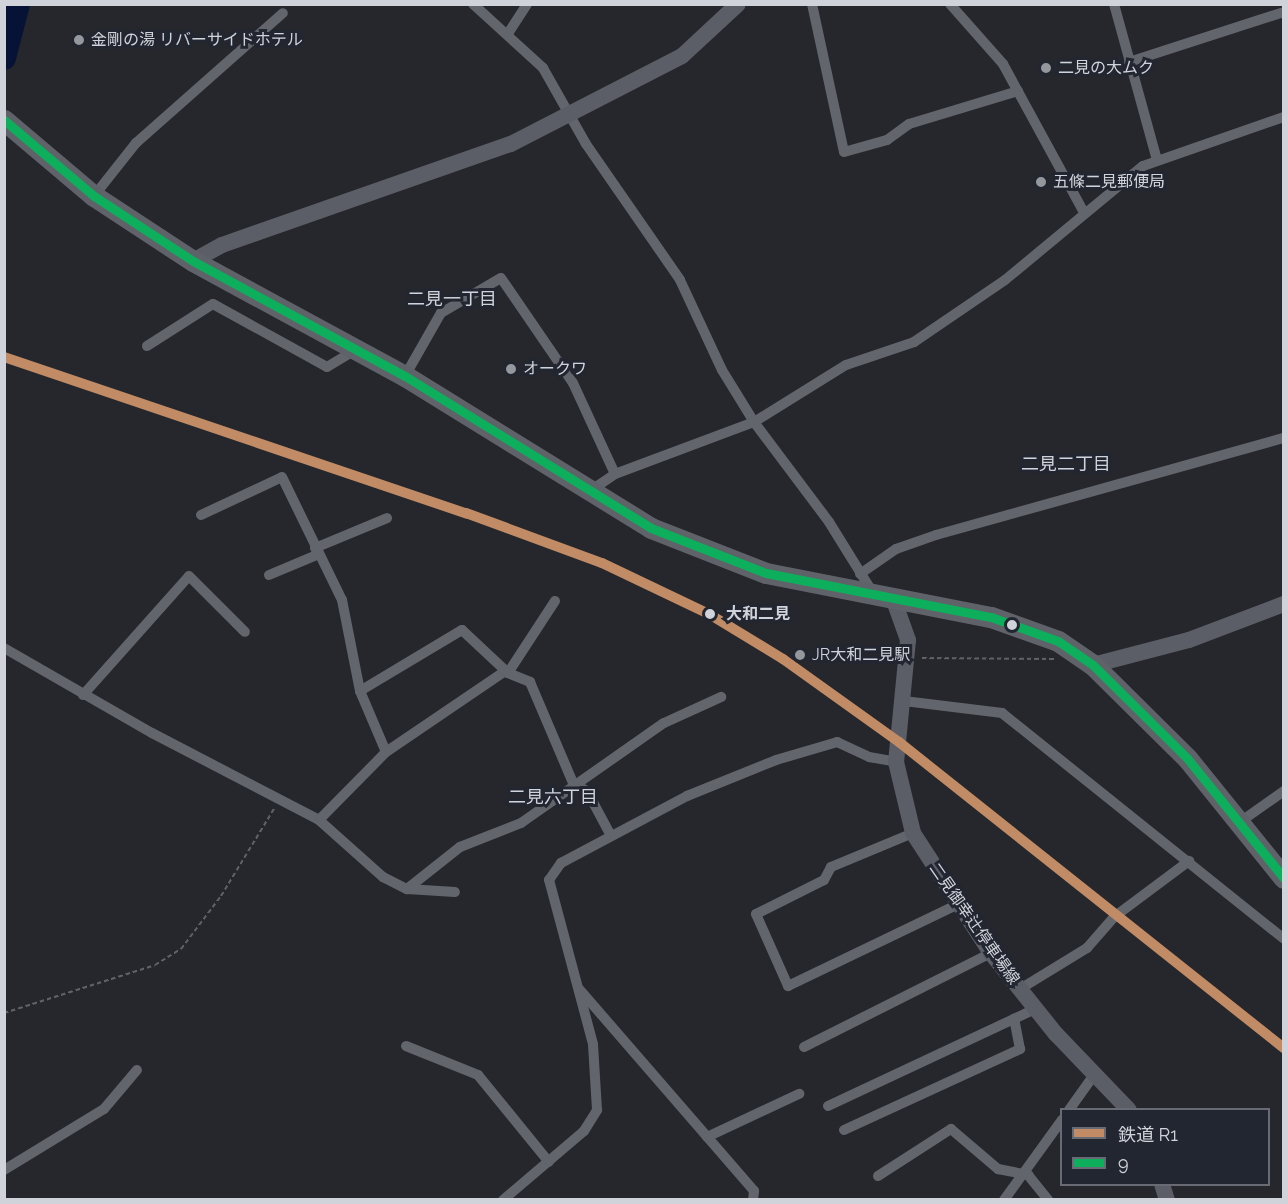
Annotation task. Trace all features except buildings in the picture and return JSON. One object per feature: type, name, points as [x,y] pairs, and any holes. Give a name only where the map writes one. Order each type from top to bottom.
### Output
[{"type":"highway","points":[[4,120],[94,196],[193,261],[405,376],[651,528],[766,573],[1025,626],[1085,659],[1186,758],[1284,878]]},
{"type":"street","points":[[473,4],[509,32],[543,68],[569,113],[680,280],[722,370],[754,422],[860,574],[883,596]]},
{"type":"street","points":[[509,32],[527,4]]},
{"type":"street","points":[[193,261],[222,245],[489,153],[682,56],[738,4]]},
{"type":"street","points":[[812,4],[844,152],[887,140],[909,124],[1018,91]]},
{"type":"street","points":[[950,4],[1018,91],[1083,211]]},
{"type":"street","points":[[1114,4],[1157,160]]},
{"type":"street","points":[[94,196],[136,143],[283,12]]},
{"type":"street","points":[[1130,62],[1284,12]]},
{"type":"street","points":[[590,492],[615,474],[754,422],[818,378],[914,342],[954,318],[1124,177],[1157,160],[1284,117]]},
{"type":"street","points":[[405,376],[441,313],[501,278],[573,383],[615,474]]},
{"type":"street","points":[[147,346],[213,304],[327,366],[355,350]]},
{"type":"street","points":[[860,574],[896,549],[936,535],[1284,438]]},
{"type":"street","points":[[201,514],[282,477],[342,600],[360,691],[386,752]]},
{"type":"street","points":[[269,575],[387,518]]},
{"type":"street","points":[[83,695],[189,576],[245,632]]},
{"type":"street","name":"二見御幸辻停車場線","points":[[883,596],[908,640],[904,701],[896,762],[913,833],[956,905],[1035,1009],[1127,1108]]},
{"type":"street","points":[[319,820],[386,752],[507,672],[555,601]]},
{"type":"street","points":[[1085,659],[1189,640],[1284,604]]},
{"type":"street","points":[[360,691],[462,630],[507,672],[530,682],[573,783],[587,791],[610,834]]},
{"type":"street","points":[[4,648],[83,695],[236,777],[282,796],[319,820],[383,877],[407,889],[455,892]]},
{"type":"street","points":[[407,889],[460,846],[521,823],[573,783],[664,723],[720,697]]},
{"type":"street","points":[[904,701],[1002,713],[1284,939]]},
{"type":"street","points":[[503,1200],[584,1131],[597,1110],[593,1044],[549,880],[561,863],[610,834],[687,796],[837,742],[869,757],[896,762]]},
{"type":"street","points":[[1240,822],[1284,791]]},
{"type":"street","points":[[913,833],[831,867],[824,880],[756,914],[788,986],[956,905]]},
{"type":"street","points":[[1020,989],[1087,948],[1114,917],[1189,861]]},
{"type":"street","points":[[804,1047],[992,953]]},
{"type":"street","points":[[578,988],[754,1191],[753,1200]]},
{"type":"street","points":[[828,1106],[1035,1009]]},
{"type":"street","points":[[844,1130],[1020,1049],[1014,1019]]},
{"type":"street","points":[[406,1046],[478,1075],[549,1162]]},
{"type":"street","points":[[4,1170],[104,1109],[137,1070]]},
{"type":"street","points":[[1070,1108],[1094,1075]]},
{"type":"street","points":[[707,1137],[799,1094]]},
{"type":"street","points":[[1004,1200],[1018,1174],[1060,1122]]},
{"type":"street","points":[[878,1176],[951,1129],[998,1169],[1028,1175],[1048,1200]]},
{"type":"path","points":[[907,657],[1085,659]]},
{"type":"path","points":[[4,1013],[155,965],[181,949],[221,896],[282,796]]},
{"type":"waterway","points":[[4,58],[18,4]]},
{"type":"rail line","name":"R1","points":[[4,357],[466,513],[602,563],[709,614],[783,659],[899,742],[1284,1048]]},
{"type":"transit line","name":"9","points":[[4,120],[94,196],[193,261],[405,376],[651,528],[766,573],[991,617],[1058,641],[1093,665],[1187,758],[1284,878]]},
{"type":"place","name":"金剛の湯 リバーサイドホテル","points":[[79,40]]},
{"type":"place","name":"二見の大ムク","points":[[1046,68]]},
{"type":"place","name":"五條二見郵便局","points":[[1041,182]]},
{"type":"place","name":"オークワ","points":[[511,369]]},
{"type":"place","name":"大和二見","points":[[710,614]]},
{"type":"place","name":"JR大和二見駅","points":[[800,655]]},
{"type":"district","name":"二見一丁目","points":[[452,299]]},
{"type":"district","name":"二見二丁目","points":[[1066,464]]},
{"type":"district","name":"二見六丁目","points":[[553,797]]}]
